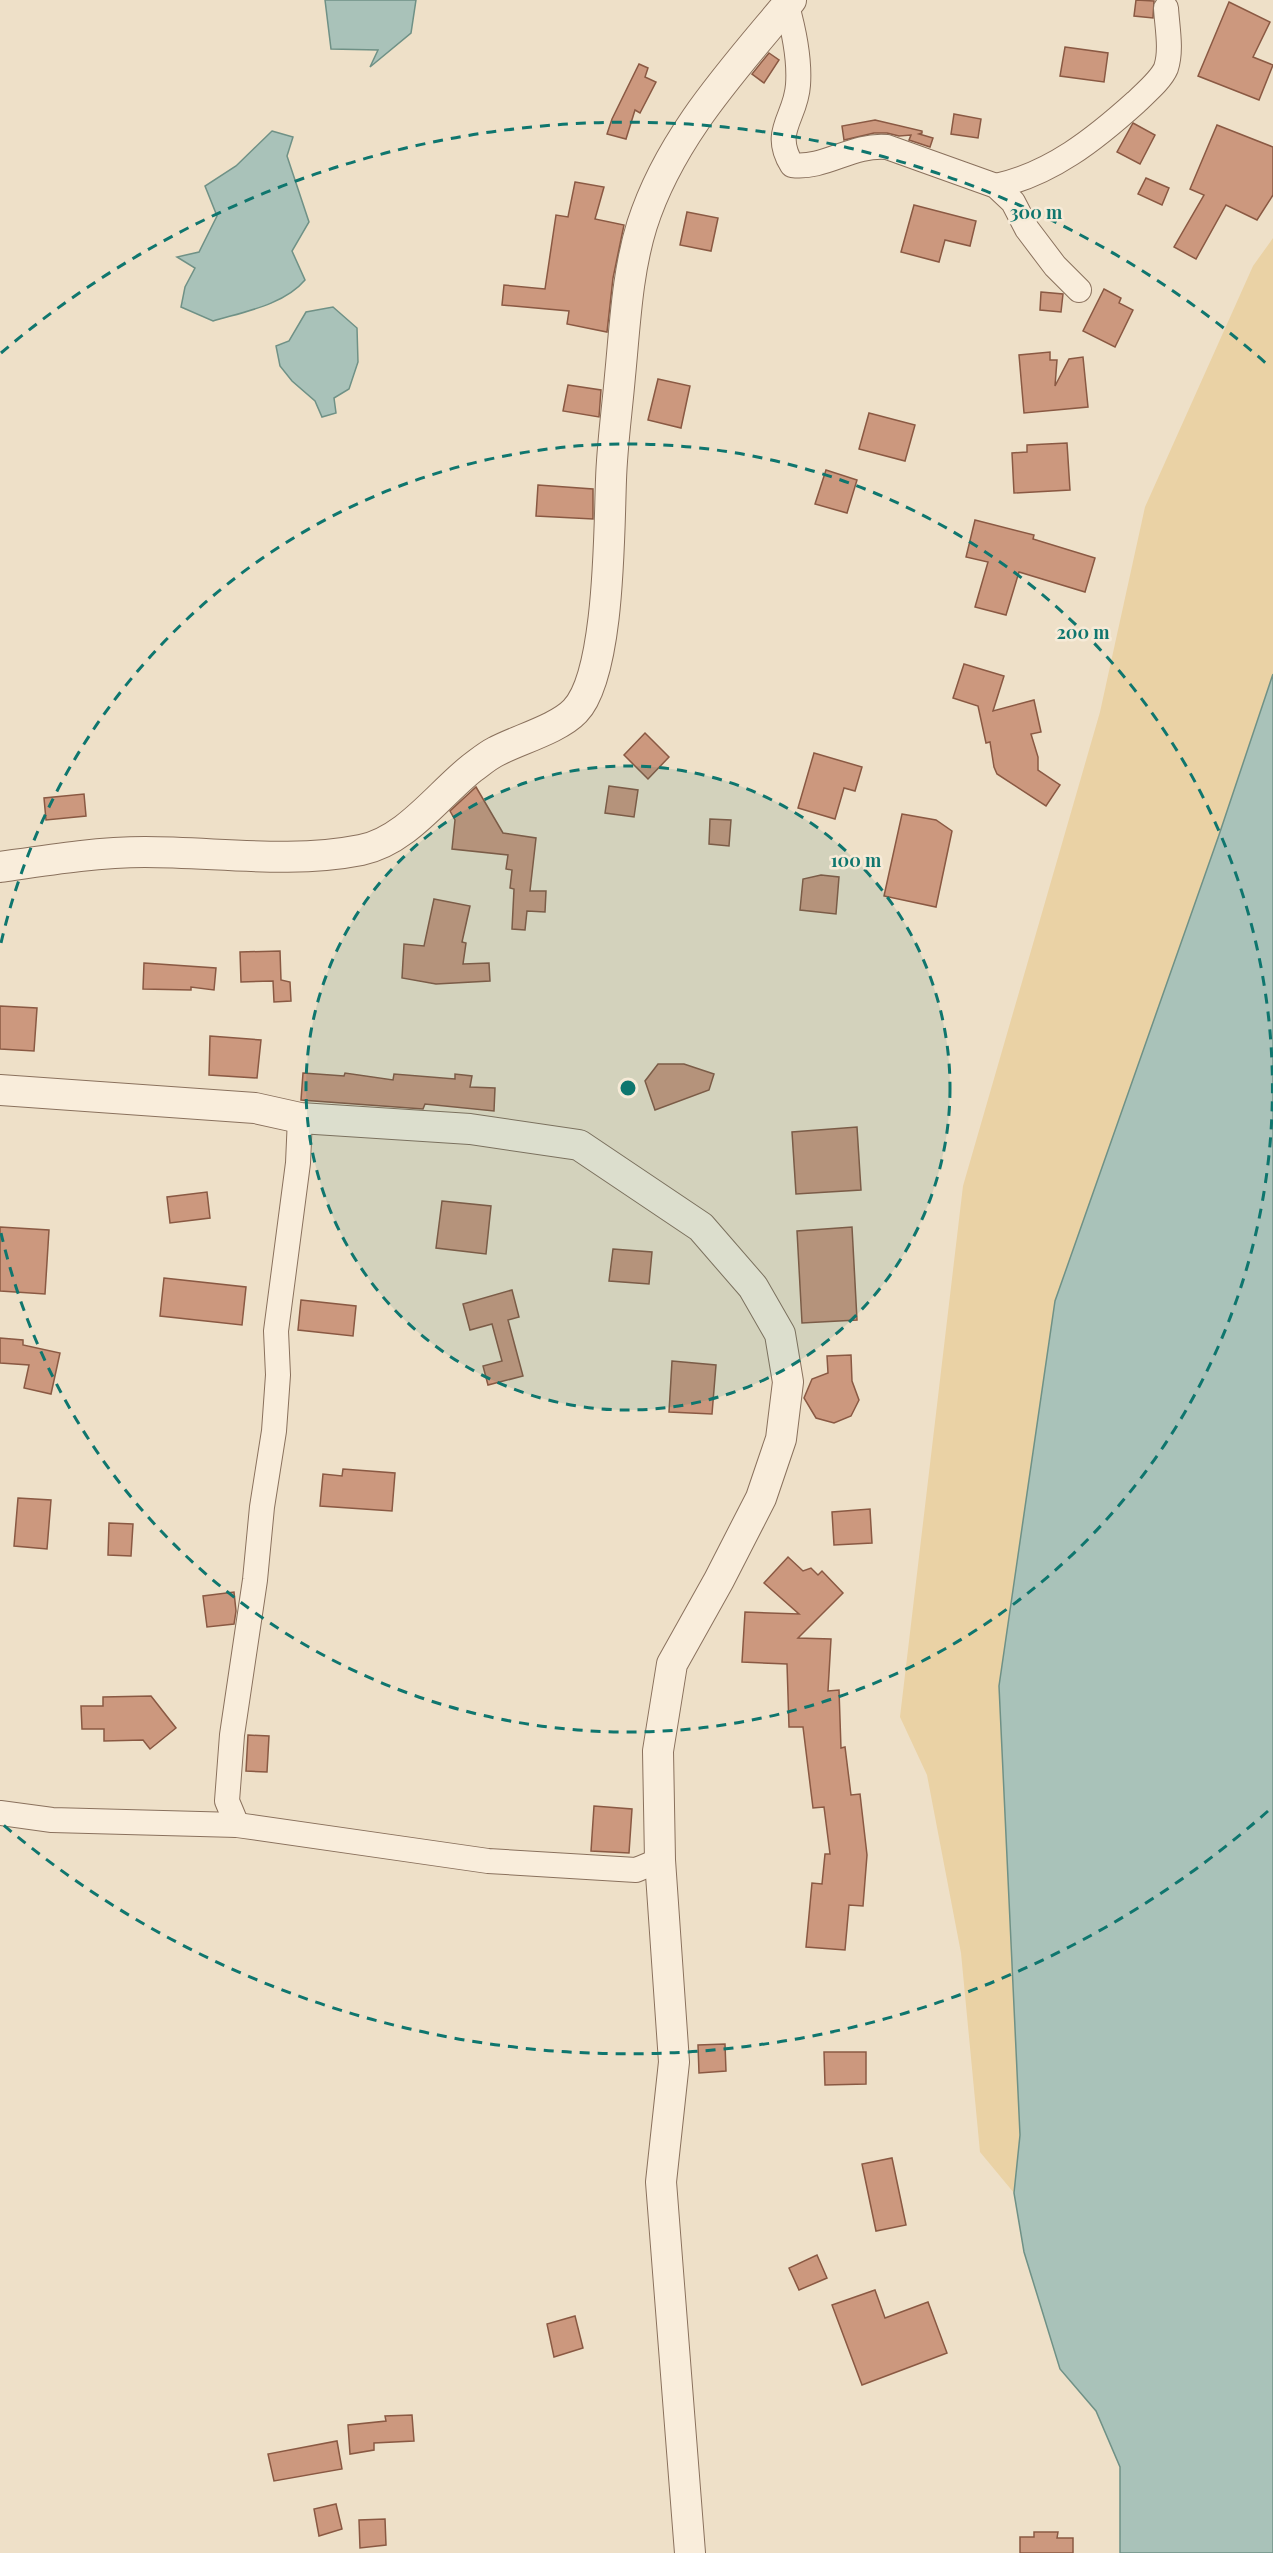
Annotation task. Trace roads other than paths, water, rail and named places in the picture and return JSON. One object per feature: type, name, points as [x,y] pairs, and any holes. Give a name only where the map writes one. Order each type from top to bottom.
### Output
[{"type":"street","points":[[789,3],[799,66],[798,88],[783,137],[783,151],[792,165],[808,167],[870,145],[887,147],[996,186],[1013,202],[1027,229],[1054,266],[1079,290]]},
{"type":"street","points":[[0,867],[60,858],[143,852],[286,857],[364,850],[391,837],[416,819],[453,783],[492,753],[574,713],[590,685],[599,645],[610,556],[610,478],[625,321],[641,229],[654,190],[704,105],[789,3]]},
{"type":"street","points":[[996,186],[1017,181],[1076,151],[1103,132],[1147,91],[1166,69],[1168,44],[1166,8]]},
{"type":"street","points":[[0,1090],[255,1107],[300,1118],[470,1129],[579,1145],[701,1227],[753,1287],[780,1334],[788,1382],[781,1440],[761,1498],[672,1664],[658,1750],[660,1860],[674,2062],[661,2181],[690,2553]]},
{"type":"street","points":[[237,1825],[227,1801],[232,1735],[274,1431],[278,1375],[276,1331],[297,1163],[300,1118]]},
{"type":"street","points":[[0,1813],[52,1820],[237,1825],[488,1861],[636,1870],[660,1860]]},
{"type":"water","points":[[325,0],[416,0],[411,33],[370,67],[378,50],[331,49]]},
{"type":"water","points":[[272,131],[293,137],[287,156],[309,222],[292,251],[305,280],[296,289],[275,302],[213,321],[181,307],[185,287],[195,268],[177,257],[199,252],[217,216],[205,186],[236,166]]},
{"type":"water","points":[[333,307],[357,328],[358,362],[349,389],[334,398],[336,413],[322,417],[315,401],[292,381],[280,366],[276,346],[289,341],[306,312]]},
{"type":"water","points":[[1273,674],[1273,2553],[1120,2553],[1120,2467],[1096,2411],[1060,2369],[1024,2252],[1014,2193],[1020,2135],[999,1686],[1055,1301],[1219,835]]}]
